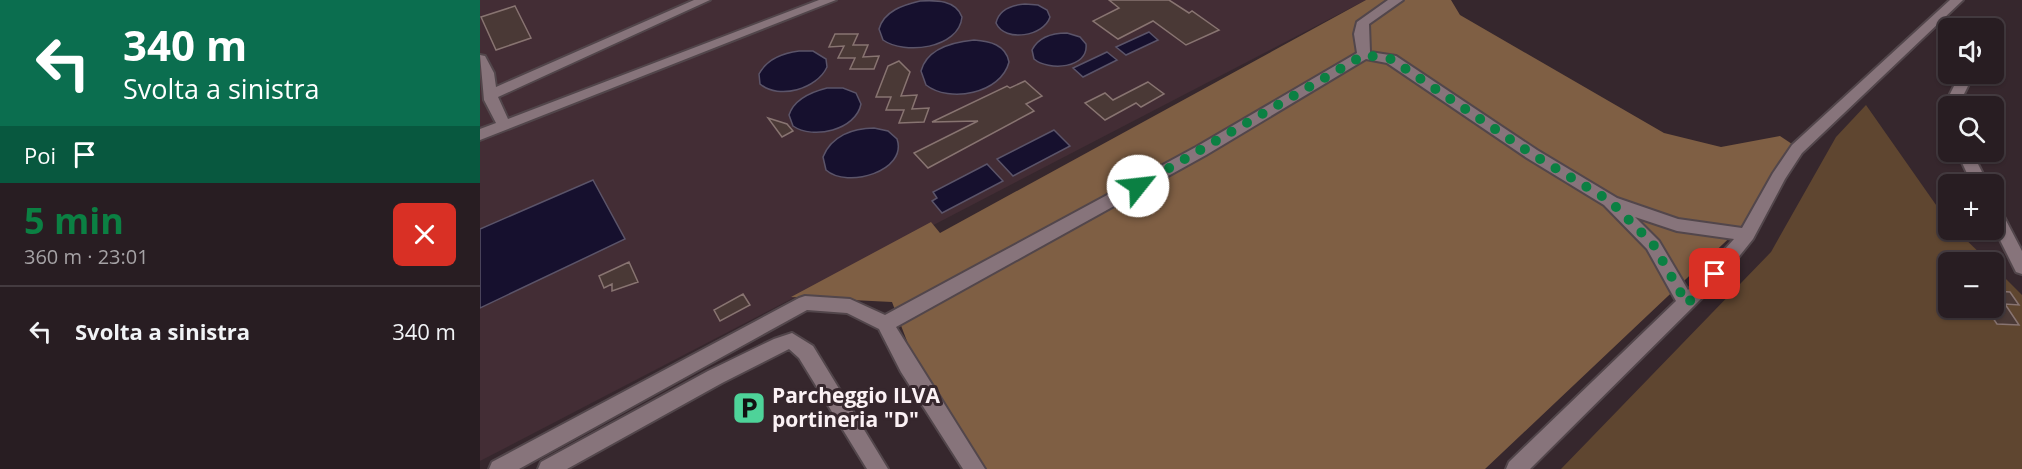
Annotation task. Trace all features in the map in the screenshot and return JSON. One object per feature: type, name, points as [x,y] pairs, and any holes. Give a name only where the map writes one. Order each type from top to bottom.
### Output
[{"type":"street","points":[[486,92],[704,0]]},
{"type":"street","points":[[480,135],[830,0]]},
{"type":"street","points":[[1364,55],[1361,34],[1363,22],[1397,0]]},
{"type":"street","points":[[1516,469],[1687,304],[1715,274],[1747,235],[1797,149],[1955,1]]},
{"type":"street","points":[[885,324],[1201,151],[1364,55],[1391,59],[1532,154],[1610,201],[1677,225],[1747,235]]},
{"type":"street","points":[[480,59],[487,73],[486,92],[505,126]]},
{"type":"street","points":[[1610,201],[1653,244],[1687,304]]},
{"type":"street","points":[[2004,232],[2022,267]]},
{"type":"street","points":[[499,469],[805,303],[850,306],[885,324],[908,366],[975,469]]},
{"type":"street","points":[[548,469],[715,377],[780,344],[792,341],[806,352],[878,469]]},
{"type":"shaded area","points":[[480,0],[1366,0],[480,461]]},
{"type":"shaded area","points":[[1366,0],[1451,0],[1460,15],[1664,133],[1721,147],[1780,136],[1792,144],[1759,210],[1485,469],[984,469],[923,383],[892,302],[791,297],[931,222],[940,233]]},
{"type":"shaded area","points":[[920,1],[945,2],[955,7],[962,17],[959,28],[941,42],[929,46],[904,47],[892,45],[883,40],[879,29],[885,18],[901,7]]},
{"type":"shaded area","points":[[1025,4],[1038,5],[1047,10],[1050,17],[1040,29],[1033,33],[1015,35],[1007,33],[996,23],[1003,11]]},
{"type":"shaded area","points":[[1149,32],[1158,40],[1126,55],[1116,47]]},
{"type":"shaded area","points":[[1067,33],[1080,37],[1086,44],[1081,59],[1075,63],[1057,66],[1040,63],[1034,59],[1032,50],[1038,41],[1052,35]]},
{"type":"shaded area","points":[[986,41],[1005,52],[1009,62],[1004,73],[996,82],[973,92],[960,94],[948,94],[926,85],[921,71],[929,57],[942,48],[958,42]]},
{"type":"shaded area","points":[[813,51],[826,59],[827,67],[822,75],[797,90],[777,91],[760,84],[759,74],[766,64],[781,55]]},
{"type":"shaded area","points":[[1107,52],[1117,60],[1083,77],[1073,68]]},
{"type":"shaded area","points":[[827,88],[843,88],[856,93],[861,104],[851,120],[843,126],[822,132],[801,130],[793,126],[789,115],[799,100]]},
{"type":"shaded area","points":[[1866,105],[1938,208],[1938,240],[1966,240],[1979,252],[1938,252],[1938,318],[2004,318],[2004,277],[2022,295],[2022,469],[1561,469],[1771,252],[1836,137]]},
{"type":"shaded area","points":[[874,128],[888,131],[897,139],[898,150],[894,160],[885,168],[874,174],[848,178],[826,170],[823,157],[831,144],[851,132]]},
{"type":"shaded area","points":[[1054,130],[1070,146],[1013,176],[997,159]]},
{"type":"shaded area","points":[[987,164],[1003,181],[942,213],[932,201],[937,198],[933,192]]},
{"type":"shaded area","points":[[593,180],[625,239],[480,308],[480,229]]},
{"type":"building","points":[[1109,0],[1169,0],[1189,13],[1192,11],[1219,30],[1186,45],[1153,21],[1118,39],[1093,21],[1119,8]]},
{"type":"building","points":[[515,6],[531,38],[496,50],[481,17]]},
{"type":"building","points":[[835,34],[858,34],[853,45],[868,45],[863,57],[879,56],[874,69],[850,69],[855,58],[838,58],[844,46],[829,47]]},
{"type":"building","points":[[899,61],[910,72],[901,96],[917,95],[912,109],[929,108],[924,122],[899,123],[904,110],[886,110],[891,97],[876,97],[888,66]]},
{"type":"building","points":[[1025,81],[1042,96],[1026,104],[1034,111],[928,168],[914,153],[978,121],[932,122],[1007,86],[1010,88]]},
{"type":"building","points":[[1148,82],[1164,94],[1141,107],[1136,103],[1105,120],[1085,103],[1105,93],[1113,100]]},
{"type":"building","points":[[768,118],[787,124],[793,131],[782,137]]},
{"type":"building","points":[[629,262],[638,282],[612,291],[612,284],[604,288],[599,276]]},
{"type":"building","points":[[2004,292],[2010,292],[2019,305],[2005,304],[2019,325],[1997,324],[1993,318],[2004,318]]},
{"type":"building","points":[[743,294],[750,305],[720,321],[714,310]]},
{"type":"place","name":"Parcheggio ILVA portineria \"D\"","points":[[749,408]]},
{"type":"route","points":[[1138,186],[1364,55],[1391,59],[1532,154],[1610,201],[1653,244],[1687,304],[1715,274]]}]
